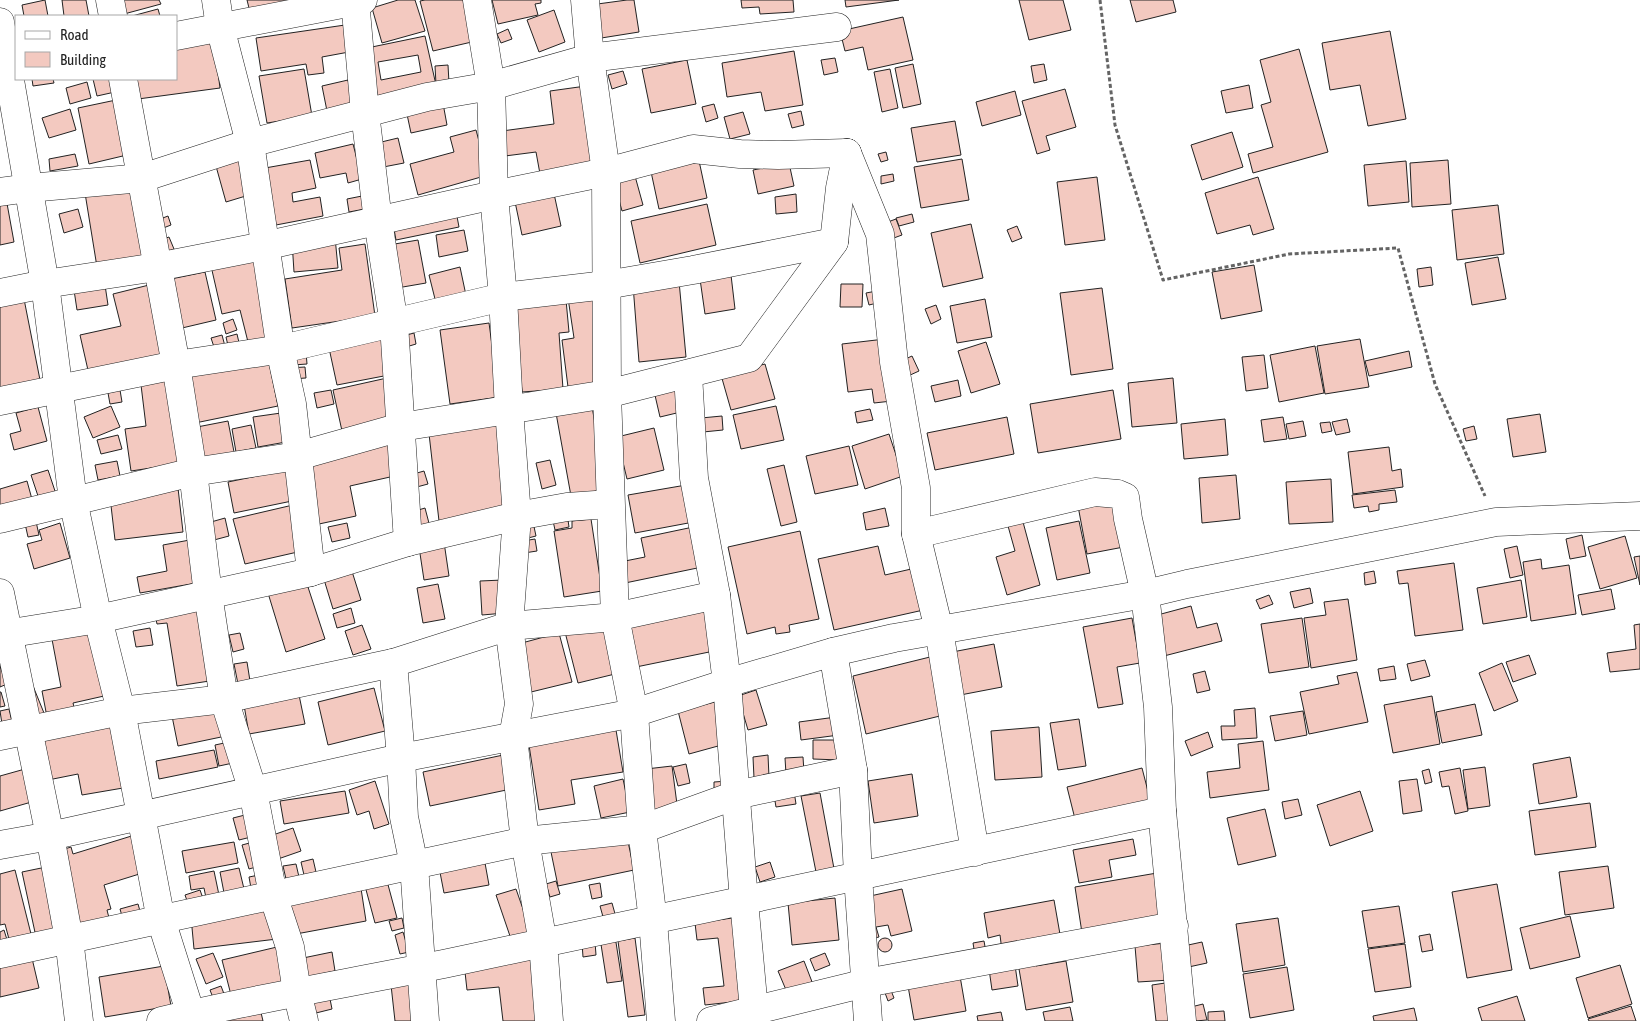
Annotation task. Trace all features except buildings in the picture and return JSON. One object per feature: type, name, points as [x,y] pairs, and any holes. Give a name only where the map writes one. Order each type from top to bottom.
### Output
[{"type":"street","points":[[110,0],[113,15]]},
{"type":"street","points":[[216,0],[220,27],[250,144],[282,358],[292,404],[311,572]]},
{"type":"street","points":[[477,0],[491,86],[494,195],[503,297],[517,516],[509,626],[519,704],[512,737],[525,841],[543,943],[550,1021]]},
{"type":"street","points":[[585,0],[590,58],[606,172],[607,394],[615,617],[634,713],[642,828],[653,921],[661,1021]]},
{"type":"street","points":[[178,36],[358,1],[365,113],[378,221],[394,324],[408,542]]},
{"type":"street","points":[[0,22],[45,284],[73,500],[98,619],[121,711],[161,920],[192,1017]]},
{"type":"street","points":[[0,192],[142,178],[250,144],[365,113],[427,97],[491,86],[590,58],[837,27]]},
{"type":"street","points":[[123,80],[176,365],[193,472],[208,594],[224,699],[253,791],[273,895],[290,947],[304,1021]]},
{"type":"street","points":[[0,293],[45,284],[157,267],[264,246],[606,172],[693,149],[740,154],[778,155],[847,153]]},
{"type":"street","points":[[0,519],[193,472],[298,456],[401,427],[607,394],[749,358],[834,242],[840,188],[847,153]]},
{"type":"street","points":[[847,153],[880,234],[894,362],[916,488],[916,534],[939,630],[975,852]]},
{"type":"street","points":[[0,401],[176,365],[282,349],[503,297],[606,285],[834,242]]},
{"type":"street","points":[[688,374],[694,478],[716,595],[727,683],[755,1016]]},
{"type":"street","points":[[916,534],[1095,492],[1124,496],[1144,594],[1158,707],[1162,811],[1182,1021]]},
{"type":"street","points":[[4,634],[98,619],[311,572],[408,542],[517,516],[567,507],[610,504]]},
{"type":"street","points":[[0,845],[50,836],[401,758],[634,713],[833,652],[939,630],[1144,594],[1496,522],[1640,516]]},
{"type":"street","points":[[0,593],[4,634],[28,731],[50,836],[69,939],[79,1021]]},
{"type":"street","points":[[0,736],[121,711],[224,699],[392,664],[509,626],[615,617],[716,595]]},
{"type":"street","points":[[833,652],[853,770],[868,1021]]},
{"type":"street","points":[[392,664],[401,758],[404,817],[414,865],[425,1021]]},
{"type":"street","points":[[0,954],[525,841],[642,828],[736,795],[853,770]]},
{"type":"street","points":[[161,1021],[192,1017],[297,992],[653,921],[1162,811]]},
{"type":"street","points":[[711,1021],[755,1016],[866,983],[1174,926]]},
{"type":"path","points":[[1100,0],[1115,125],[1163,280],[1289,254],[1398,248],[1435,384],[1496,522]]}]
